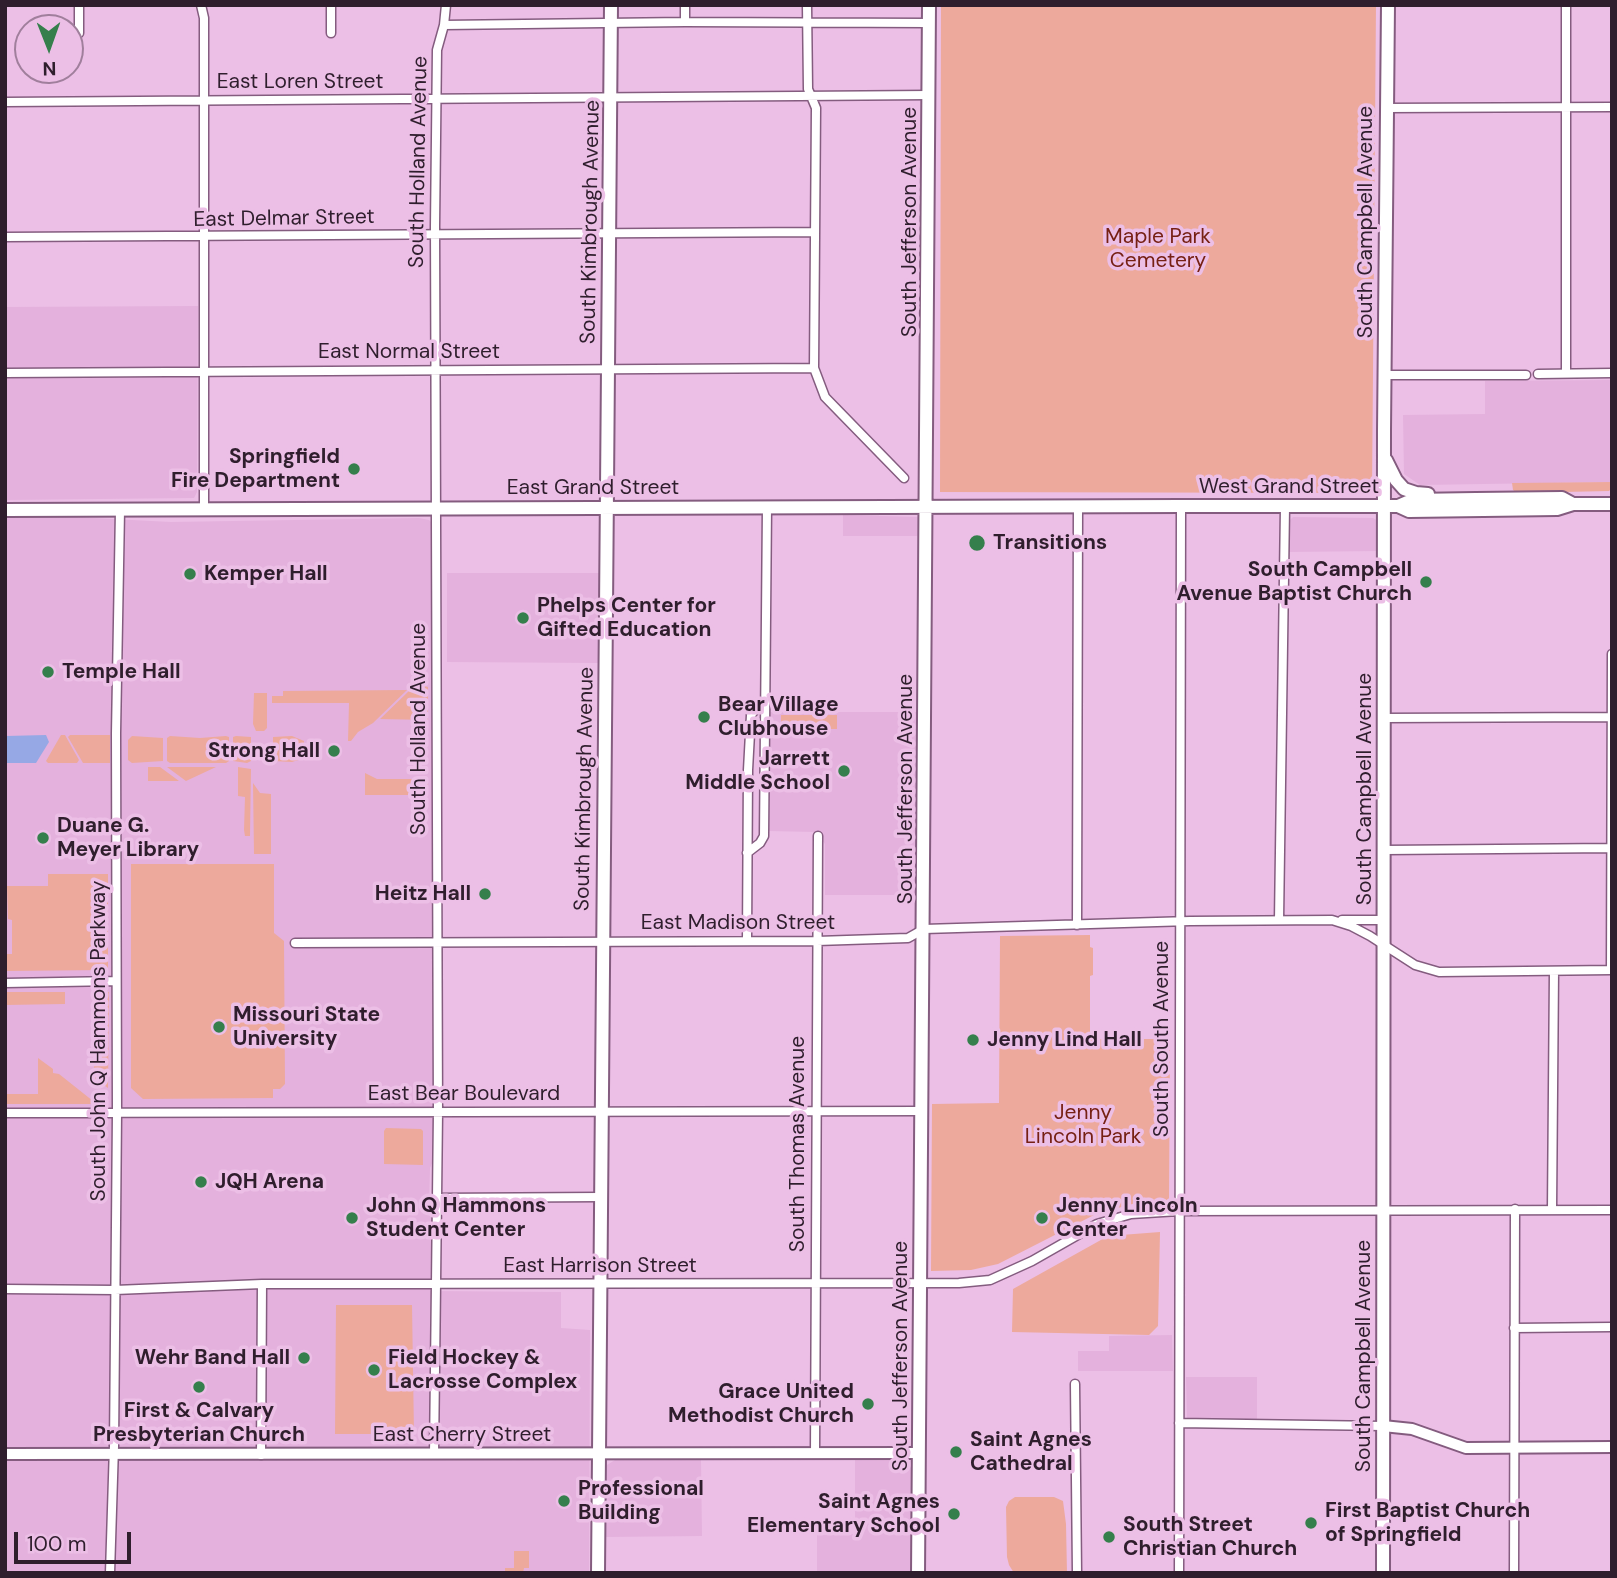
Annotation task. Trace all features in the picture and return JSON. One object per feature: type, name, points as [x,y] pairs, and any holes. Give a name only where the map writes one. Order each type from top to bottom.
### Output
[{"type":"main road","name":"South Kimbrough Avenue","points":[[598,1573],[611,5]]},
{"type":"main road","name":"South Jefferson Avenue","points":[[918,1573],[929,5]]},
{"type":"main road","name":"South Campbell Avenue","points":[[1383,1573],[1384,718],[1391,506],[1384,456],[1388,5]]},
{"type":"main road","points":[[1384,456],[1396,480],[1404,489],[1416,493],[1449,494],[1458,499]]},
{"type":"main road","name":"West Grand Street","points":[[1181,506],[1391,506],[1412,500],[1562,498],[1573,504]]},
{"type":"main road","name":"West Grand Street","points":[[1391,506],[1409,511],[1557,509],[1573,504],[1612,504]]},
{"type":"main road","name":"East Grand Street","points":[[5,510],[1181,506]]},
{"type":"street","points":[[201,5],[204,18],[204,511]]},
{"type":"street","points":[[204,18],[208,5]]},
{"type":"street","points":[[331,5],[331,33]]},
{"type":"street","name":"South Holland Avenue","points":[[434,1454],[438,1112],[438,677],[434,370],[436,100],[437,50],[446,5]]},
{"type":"street","points":[[685,5],[685,22]]},
{"type":"street","points":[[807,5],[807,89],[816,108],[814,368],[825,397],[904,478]]},
{"type":"street","points":[[1566,5],[1566,373]]},
{"type":"street","points":[[444,25],[929,23]]},
{"type":"street","name":"East Loren Street","points":[[5,102],[930,96]]},
{"type":"street","points":[[1386,108],[1612,107]]},
{"type":"street","name":"East Delmar Street","points":[[5,237],[815,232]]},
{"type":"street","name":"East Normal Street","points":[[5,373],[814,368]]},
{"type":"street","points":[[1538,374],[1612,373]]},
{"type":"street","points":[[1385,375],[1526,375]]},
{"type":"street","points":[[1077,925],[1078,506]]},
{"type":"street","name":"South South Avenue","points":[[1179,1573],[1181,506]]},
{"type":"street","points":[[747,853],[758,845],[764,836],[767,507]]},
{"type":"street","points":[[1279,920],[1285,507]]},
{"type":"street","name":"South John Q Hammons Parkway","points":[[110,1573],[114,1455],[116,733],[120,510]]},
{"type":"street","points":[[1332,920],[1351,926],[1415,965],[1439,972],[1612,970],[1612,654]]},
{"type":"street","points":[[747,942],[751,715],[764,703]]},
{"type":"street","points":[[1384,718],[1611,717]]},
{"type":"street","name":"South Thomas Avenue","points":[[815,1454],[818,836]]},
{"type":"street","points":[[1385,850],[1612,848]]},
{"type":"street","name":"East Madison Street","points":[[295,943],[817,941],[908,938],[924,929],[1384,919]]},
{"type":"street","points":[[1552,1209],[1554,971]]},
{"type":"street","points":[[5,983],[116,981]]},
{"type":"street","name":"East Bear Boulevard","points":[[5,1114],[922,1111]]},
{"type":"street","points":[[436,1198],[601,1197]]},
{"type":"street","points":[[1514,1573],[1515,1209]]},
{"type":"street","name":"East Harrison Street","points":[[5,1289],[115,1290],[262,1284],[920,1283],[989,1280],[1032,1261],[1097,1224],[1131,1214],[1179,1211],[1612,1210]]},
{"type":"street","points":[[261,1455],[262,1284]]},
{"type":"street","points":[[1514,1328],[1612,1327]]},
{"type":"street","points":[[1075,1384],[1077,1573]]},
{"type":"street","points":[[1179,1423],[1383,1426],[1412,1429],[1466,1448],[1612,1447]]},
{"type":"street","name":"East Cherry Street","points":[[5,1454],[919,1453]]},
{"type":"shaded area","points":[[198,306],[197,492],[194,498],[5,500],[5,307]]},
{"type":"shaded area","points":[[1612,380],[1612,482],[1420,485],[1404,474],[1403,415],[1485,414],[1485,381]]},
{"type":"shaded area","points":[[843,515],[920,517],[921,536],[843,536]]},
{"type":"shaded area","name":"Missouri State University","points":[[5,517],[171,522],[419,518],[432,523],[433,1161],[430,1168],[429,1208],[432,1217],[430,1291],[561,1292],[561,1328],[590,1330],[589,1573],[5,1573]]},
{"type":"shaded area","points":[[1293,517],[1373,518],[1378,521],[1379,551],[1287,552],[1288,522]]},
{"type":"shaded area","name":"Phelps Center for Gifted Education","points":[[447,573],[599,573],[598,663],[447,662]]},
{"type":"shaded area","name":"Jarrett Middle School","points":[[769,712],[919,712],[918,895],[825,895],[825,844],[816,832],[768,831]]},
{"type":"shaded area","points":[[1172,1335],[1173,1371],[1078,1371],[1078,1351],[1109,1351],[1109,1336]]},
{"type":"shaded area","points":[[1186,1377],[1257,1377],[1257,1420],[1187,1419]]},
{"type":"shaded area","points":[[907,1459],[911,1463],[911,1573],[817,1573],[817,1535],[855,1534],[855,1460]]},
{"type":"shaded area","points":[[615,1460],[701,1460],[702,1536],[606,1537],[607,1465]]},
{"type":"green space","name":"Maple Park Cemetery","points":[[941,5],[1376,5],[1372,493],[940,492]]},
{"type":"green space","points":[[1612,482],[1609,491],[1517,493],[1513,490],[1512,483]]},
{"type":"green space","points":[[428,687],[428,720],[380,719],[410,690]]},
{"type":"green space","points":[[407,690],[351,741],[348,741],[349,703],[272,703],[272,696],[283,696],[283,691]]},
{"type":"green space","points":[[254,693],[267,693],[267,728],[264,731],[256,731],[253,724]]},
{"type":"green space","points":[[781,715],[837,715],[837,729],[781,729]]},
{"type":"green space","points":[[61,735],[65,735],[79,760],[77,763],[46,761]]},
{"type":"green space","points":[[110,735],[110,763],[83,763],[68,737]]},
{"type":"green space","points":[[132,736],[163,738],[163,761],[132,763],[128,760],[128,740]]},
{"type":"green space","points":[[292,736],[304,741],[304,758],[292,762],[273,761],[273,737]]},
{"type":"green space","points":[[229,737],[229,761],[170,763],[167,761],[167,738]]},
{"type":"green space","points":[[233,737],[251,737],[251,761],[247,763],[233,761]]},
{"type":"green space","points":[[148,767],[160,767],[179,781],[148,781]]},
{"type":"green space","points":[[167,767],[216,767],[186,781]]},
{"type":"green space","points":[[238,767],[251,769],[250,836],[245,836],[244,830],[245,797],[238,796]]},
{"type":"green space","points":[[365,773],[377,779],[428,779],[427,799],[417,800],[415,795],[365,795]]},
{"type":"green space","points":[[253,783],[260,793],[271,794],[271,854],[254,854]]},
{"type":"green space","points":[[131,864],[274,864],[274,933],[284,941],[285,1084],[280,1089],[273,1089],[273,1098],[143,1099],[131,1088]]},
{"type":"green space","points":[[48,874],[108,874],[108,970],[5,971],[5,954],[12,954],[12,920],[8,919],[7,886],[48,886]]},
{"type":"green space","name":"Jenny Lincoln Park","points":[[1090,935],[1093,975],[1090,976],[1090,1039],[1170,1039],[1169,1200],[1136,1203],[1096,1214],[998,1264],[971,1270],[931,1271],[932,1104],[999,1103],[1000,936]]},
{"type":"green space","points":[[95,991],[109,992],[108,1088],[89,1075],[94,1069]]},
{"type":"green space","points":[[5,992],[65,992],[65,1004],[5,1005]]},
{"type":"green space","points":[[38,1058],[53,1069],[53,1073],[59,1074],[93,1101],[92,1104],[5,1104],[5,1094],[38,1094]]},
{"type":"green space","points":[[386,1128],[423,1131],[423,1165],[384,1164]]},
{"type":"green space","points":[[1160,1232],[1158,1326],[1149,1335],[1012,1332],[1013,1289],[1108,1236]]},
{"type":"green space","name":"Field Hockey & Lacrosse Complex","points":[[336,1305],[412,1305],[414,1434],[335,1434]]},
{"type":"green space","points":[[1015,1497],[1054,1497],[1063,1501],[1067,1573],[1014,1573],[1007,1557],[1006,1507]]},
{"type":"green space","points":[[514,1551],[529,1551],[529,1568],[524,1568],[523,1573],[505,1573],[505,1568],[514,1568]]},
{"type":"water","points":[[46,735],[49,742],[36,763],[5,763],[6,736]]},
{"type":"place","name":"Springfield Fire Department","points":[[354,469]]},
{"type":"place","name":"Transitions","points":[[977,543]]},
{"type":"place","name":"Kemper Hall","points":[[190,574]]},
{"type":"place","name":"South Campbell Avenue Baptist Church","points":[[1426,582]]},
{"type":"place","name":"Phelps Center for Gifted Education","points":[[523,618]]},
{"type":"place","name":"Temple Hall","points":[[48,672]]},
{"type":"place","name":"Bear Village Clubhouse","points":[[704,717]]},
{"type":"place","name":"Strong Hall","points":[[334,751]]},
{"type":"place","name":"Jarrett Middle School","points":[[844,771]]},
{"type":"place","name":"Duane G. Meyer Library","points":[[43,838]]},
{"type":"place","name":"Heitz Hall","points":[[485,894]]},
{"type":"place","name":"Missouri State University","points":[[219,1027]]},
{"type":"place","name":"Jenny Lind Hall","points":[[973,1040]]},
{"type":"place","name":"JQH Arena","points":[[201,1182]]},
{"type":"place","name":"John Q Hammons Student Center","points":[[352,1218]]},
{"type":"place","name":"Jenny Lincoln Center","points":[[1042,1218]]},
{"type":"place","name":"Wehr Band Hall","points":[[304,1358]]},
{"type":"place","name":"Field Hockey & Lacrosse Complex","points":[[374,1370]]},
{"type":"place","name":"First & Calvary Presbyterian Church","points":[[199,1387]]},
{"type":"place","name":"Grace United Methodist Church","points":[[868,1404]]},
{"type":"place","name":"Saint Agnes Cathedral","points":[[956,1452]]},
{"type":"place","name":"Professional Building","points":[[564,1501]]},
{"type":"place","name":"Saint Agnes Elementary School","points":[[954,1514]]},
{"type":"place","name":"First Baptist Church of Springfield","points":[[1311,1523]]},
{"type":"place","name":"South Street Christian Church","points":[[1109,1537]]}]
